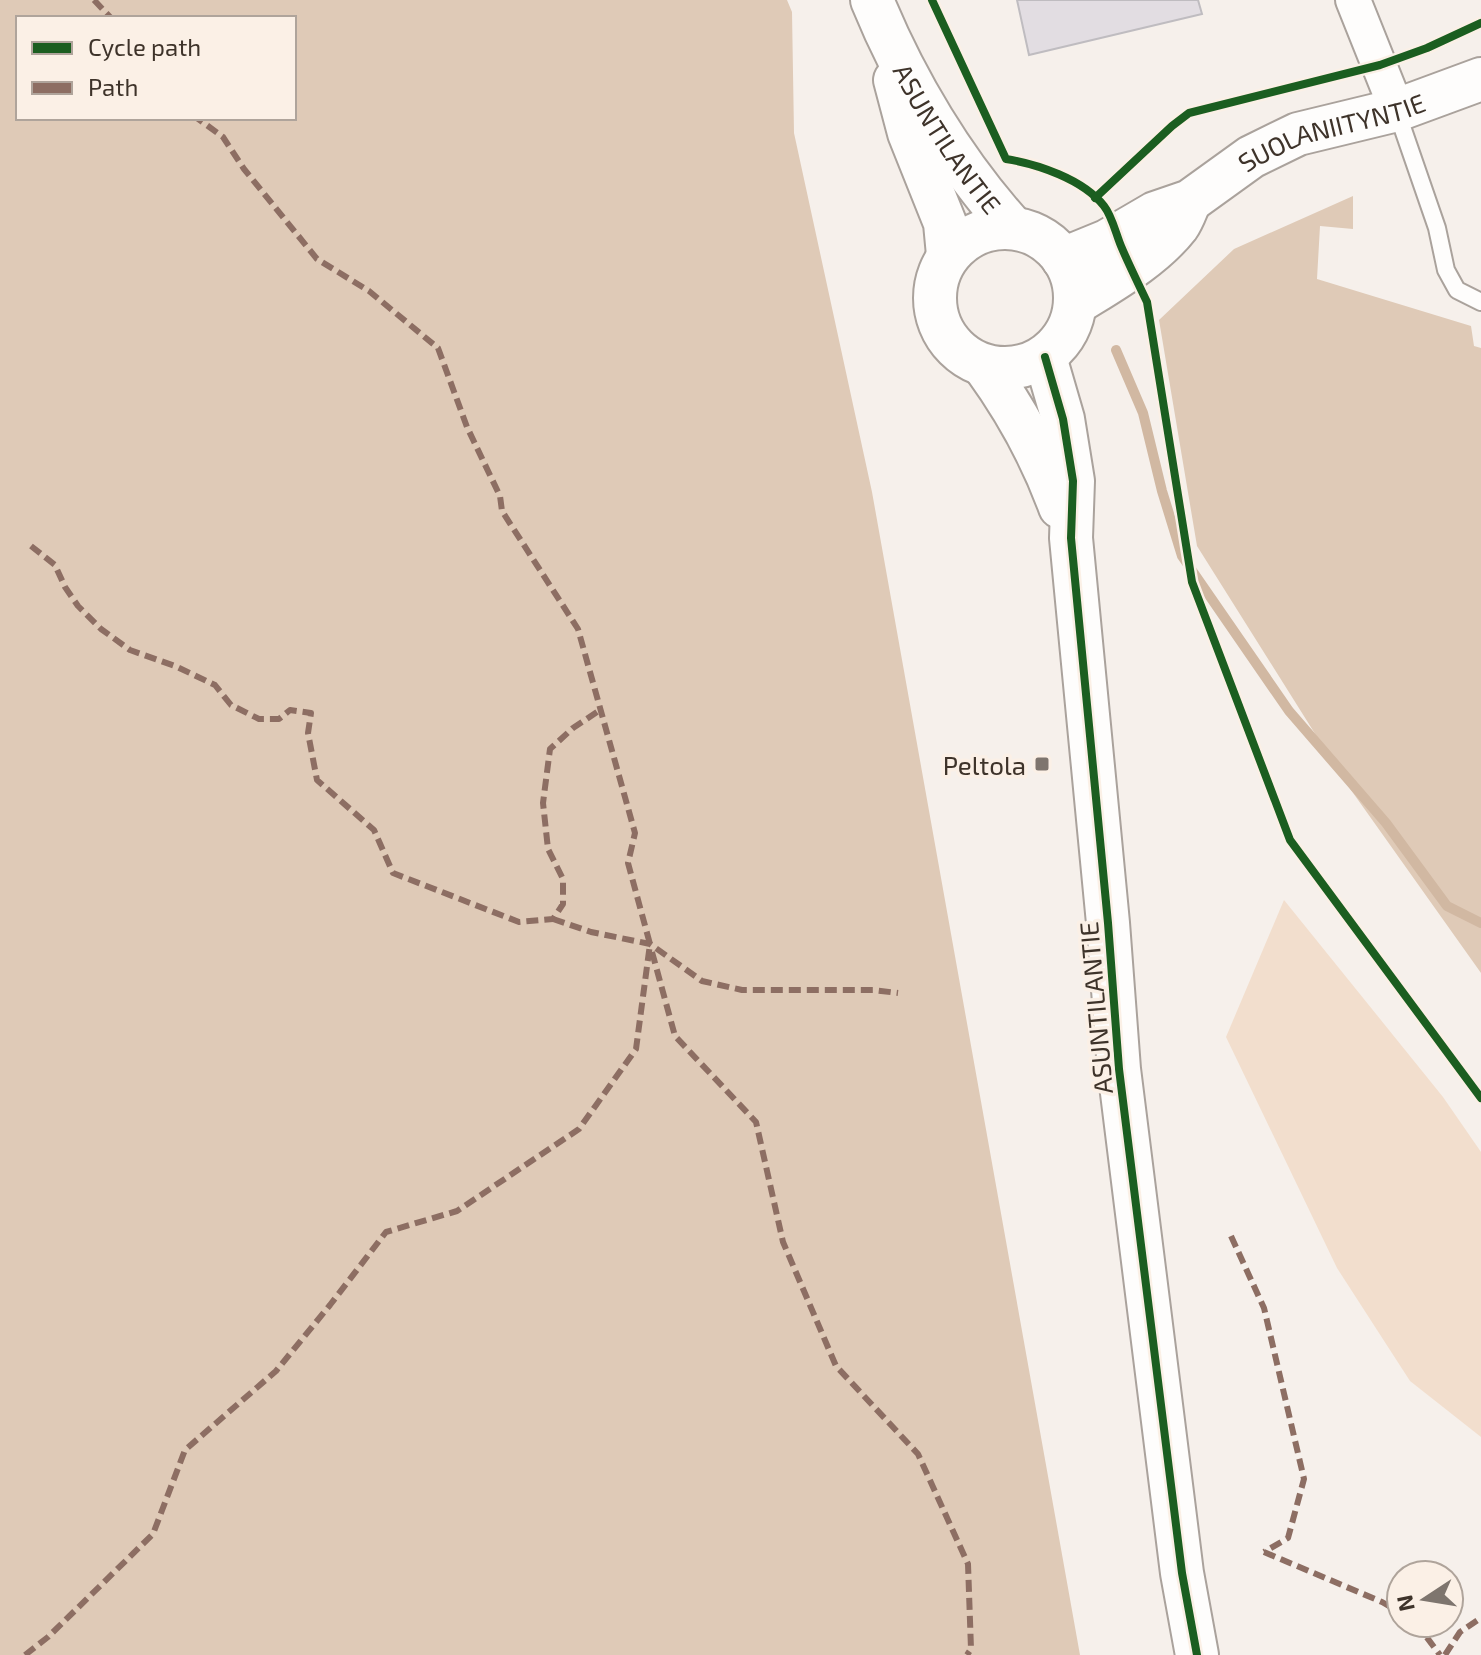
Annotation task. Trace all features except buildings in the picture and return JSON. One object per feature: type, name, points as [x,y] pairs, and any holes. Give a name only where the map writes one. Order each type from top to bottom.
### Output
[{"type":"street","name":"ASUNTILANTIE","points":[[872,0],[890,43],[946,139],[1013,228]]},
{"type":"street","points":[[1353,0],[1397,110]]},
{"type":"street","name":"ASUNTILANTIE","points":[[890,43],[895,80],[909,133],[945,223],[948,255]]},
{"type":"street","name":"SUOLANIITYNTIE","points":[[1063,259],[1107,241],[1155,213],[1190,201],[1251,157],[1298,134],[1397,110],[1481,79]]},
{"type":"street","name":"SUOLANIITYNTIE","points":[[1075,304],[1154,249],[1179,225],[1190,201]]},
{"type":"street","points":[[995,228],[1013,228],[1033,233],[1050,244],[1063,259],[1071,272],[1075,304],[1066,334],[1045,357],[1026,366],[1005,369],[984,366],[966,358],[951,345],[935,311],[935,291],[939,272],[948,255],[961,242],[995,228]]},
{"type":"street","name":"ASUNTILANTIE","points":[[1045,357],[1063,419],[1073,481],[1071,538],[1119,1069],[1182,1573],[1197,1655]]},
{"type":"street","name":"ASUNTILANTIE","points":[[984,366],[1007,397],[1036,449],[1071,538]]},
{"type":"lane","points":[[1397,110],[1437,228],[1446,270],[1457,290],[1481,302]]},
{"type":"shaded area","points":[[0,0],[787,0],[792,12],[794,133],[872,492],[1080,1655],[0,1655]]},
{"type":"shaded area","points":[[1353,196],[1353,229],[1320,226],[1317,279],[1471,326],[1474,346],[1481,348],[1481,973],[1346,783],[1197,546],[1159,320],[1234,249]]},
{"type":"shaded area","points":[[1284,900],[1443,1097],[1481,1152],[1481,1437],[1410,1381],[1337,1268],[1226,1037]]},
{"type":"waterway","points":[[1116,350],[1143,413],[1182,556],[1289,711],[1386,823],[1447,906],[1481,923]]},
{"type":"marked path","points":[[94,0],[109,16]]},
{"type":"marked path","points":[[25,1655],[48,1637],[153,1534],[185,1450],[276,1371],[386,1232],[457,1211],[579,1129],[636,1049],[650,944],[628,863],[635,833],[578,629],[502,511],[500,496],[467,427],[438,348],[369,291],[317,259],[244,169],[223,137],[200,120]]},
{"type":"marked path","points":[[31,546],[55,565],[78,606],[101,629],[130,650],[215,685],[231,705],[259,719],[279,719],[290,710],[311,713],[308,733],[317,780],[374,830],[393,873],[519,922],[553,919],[563,904],[563,879],[548,849],[543,803],[550,749],[573,728],[600,710]]},
{"type":"marked path","points":[[553,919],[591,932],[650,944],[702,981],[742,990],[873,990],[898,993]]},
{"type":"marked path","points":[[652,952],[675,1036],[756,1122],[783,1242],[836,1366],[918,1454],[968,1564],[971,1649],[967,1655]]},
{"type":"marked path","points":[[1231,1236],[1264,1308],[1304,1479],[1288,1538],[1264,1552]]},
{"type":"marked path","points":[[1264,1552],[1385,1604]]},
{"type":"marked path","points":[[1445,1655],[1460,1632],[1481,1618]]},
{"type":"marked path","points":[[1428,1639],[1440,1655]]},
{"type":"cycle path","points":[[932,0],[1006,159],[1045,169],[1072,181],[1095,196],[1109,215],[1147,302],[1192,582],[1290,840],[1481,1098]]},
{"type":"cycle path","points":[[1095,198],[1189,113],[1380,65],[1481,23]]},
{"type":"cycle path","points":[[1045,357],[1063,419],[1073,481],[1071,538],[1119,1069],[1182,1573],[1197,1655]]},
{"type":"place","name":"Peltola","points":[[1042,764]]}]
